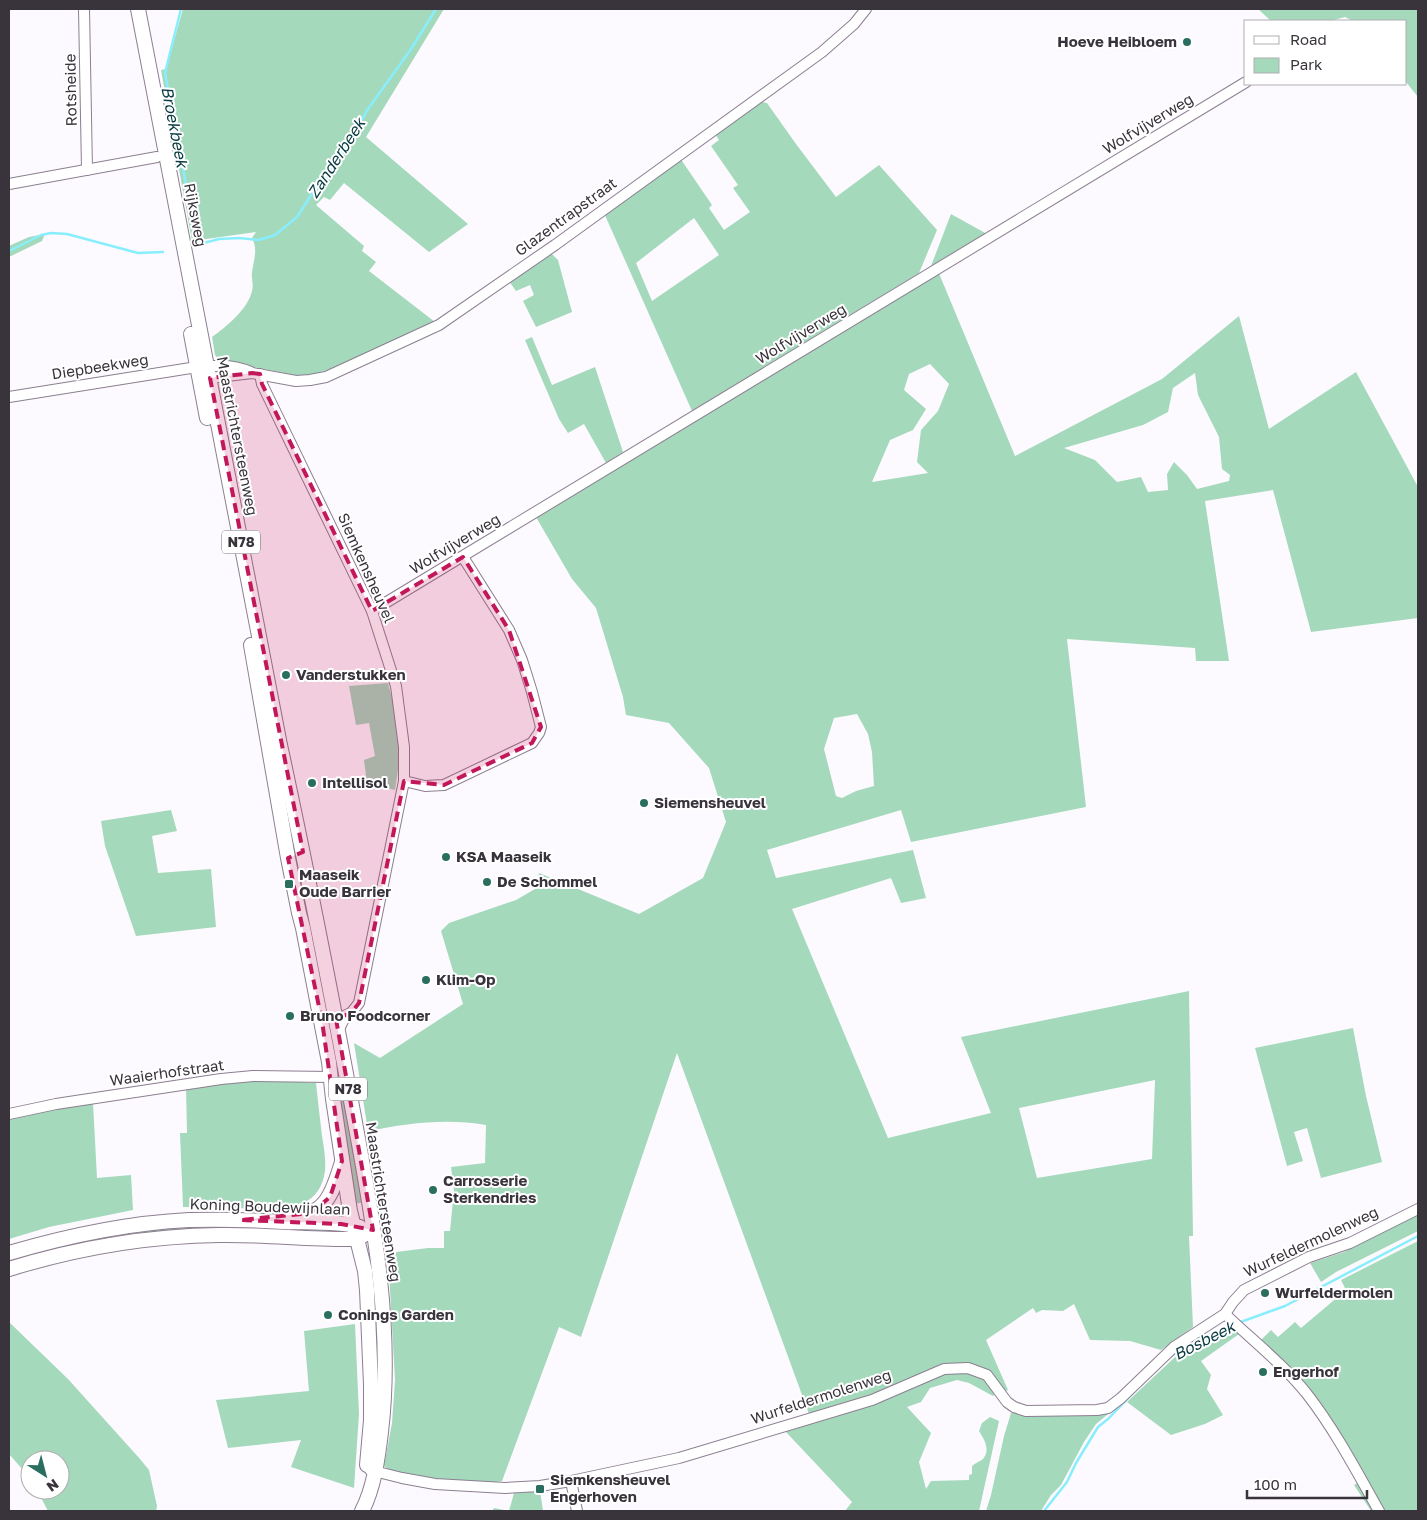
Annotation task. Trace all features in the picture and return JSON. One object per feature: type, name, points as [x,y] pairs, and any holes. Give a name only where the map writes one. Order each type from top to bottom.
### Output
[{"type":"main road","name":"Rijksweg","points":[[129,9],[157,157],[197,339]]},
{"type":"main road","name":"Rijksweg","points":[[138,9],[197,339]]},
{"type":"main road","name":"Maastrichtersteenweg","points":[[197,339],[276,727],[340,1011],[338,1031],[373,1230],[386,1355],[366,1503],[360,1511]]},
{"type":"main road","name":"Maastrichtersteenweg","points":[[205,371],[288,858],[320,1012],[342,1161],[355,1232],[365,1271],[377,1414]]},
{"type":"main road","points":[[288,858],[292,855],[298,855],[305,862]]},
{"type":"main road","points":[[240,1220],[295,1217],[311,1213],[322,1206],[330,1197],[342,1161]]},
{"type":"main road","name":"Koning Boudewijnlaan","points":[[9,1253],[44,1242],[92,1232],[142,1224],[189,1220],[240,1220],[355,1232]]},
{"type":"main road","name":"Koning Boudewijnlaan","points":[[9,1269],[45,1258],[145,1239],[373,1230]]},
{"type":"street","name":"Rotsheide","points":[[84,9],[87,170]]},
{"type":"street","name":"Glazentrapstraat","points":[[205,371],[256,373],[296,381],[326,377],[439,325],[563,239],[822,52],[854,24],[866,9]]},
{"type":"street","name":"Wolfvijverweg","points":[[372,611],[1244,83]]},
{"type":"street","points":[[9,184],[157,157]]},
{"type":"street","name":"Diepbeekweg","points":[[9,397],[205,371]]},
{"type":"street","name":"Siemkensheuvel","points":[[256,373],[372,611],[396,686],[404,747],[404,781],[359,1002],[356,1008],[340,1011]]},
{"type":"street","points":[[404,781],[425,786],[444,785],[532,743],[539,733],[540,727],[532,692],[522,660],[509,630],[463,557]]},
{"type":"street","name":"Waaierhofstraat","points":[[9,1114],[56,1104],[221,1079],[253,1076],[330,1077]]},
{"type":"street","name":"Wurfeldermolenweg","points":[[371,1470],[435,1484],[506,1488],[540,1486],[571,1481],[679,1458],[872,1400],[944,1369],[968,1368],[987,1375],[1007,1402],[1014,1407],[1026,1410],[1097,1410],[1108,1408],[1174,1347],[1232,1321],[1233,1302],[1244,1290],[1258,1281],[1309,1256],[1350,1243],[1418,1209]]},
{"type":"street","points":[[1232,1321],[1270,1356],[1306,1394],[1328,1424],[1379,1511]]},
{"type":"street","points":[[571,1481],[577,1511]]},
{"type":"highlighted area","points":[[252,373],[260,374],[262,384],[372,611],[463,557],[509,630],[541,727],[532,743],[444,785],[404,781],[359,1003],[351,1013],[336,1019],[373,1230],[341,1224],[240,1220],[311,1213],[330,1197],[342,1161],[322,1021],[288,858],[303,852],[210,378]]},
{"type":"green space","points":[[183,9],[444,9],[366,137],[468,224],[429,252],[344,183],[330,200],[324,197],[316,205],[364,246],[362,251],[376,262],[369,271],[435,322],[376,351],[331,369],[310,375],[294,375],[219,360],[215,355],[212,337],[236,317],[250,298],[253,289],[252,274],[255,250],[252,238],[256,232],[192,241],[161,70],[166,69]]},
{"type":"green space","points":[[1258,9],[1418,9],[1418,97],[1407,83],[1407,20],[1351,20],[1345,17],[1334,20],[1270,20]]},
{"type":"green space","points":[[758,101],[767,103],[836,197],[879,165],[937,230],[919,273],[692,411],[604,213],[680,158],[712,205],[709,208],[724,230],[750,212],[733,188],[738,185],[711,146],[719,140],[715,134]],"holes":[[[694,218],[719,255],[652,301],[636,263]]]},
{"type":"green space","points":[[951,214],[987,234],[931,266]]},
{"type":"green space","points":[[45,234],[42,241],[9,257],[9,246],[29,237]]},
{"type":"green space","points":[[551,253],[558,260],[572,312],[536,327],[523,301],[534,295],[530,285],[516,291],[509,281]]},
{"type":"green space","points":[[938,271],[1015,456],[1162,379],[1239,316],[1269,429],[1356,372],[1418,487],[1418,618],[1311,632],[1273,490],[1205,501],[1229,661],[1196,661],[1195,648],[1067,639],[1086,807],[911,842],[901,810],[767,850],[776,878],[913,850],[926,898],[901,903],[891,878],[792,909],[888,1138],[991,1113],[961,1037],[1189,991],[1193,1236],[1189,1236],[1193,1327],[1161,1350],[1130,1341],[1090,1340],[1074,1304],[1063,1311],[1042,1310],[1036,1313],[1033,1308],[986,1340],[1008,1390],[1003,1392],[985,1369],[979,1366],[955,1363],[936,1368],[867,1397],[809,1414],[677,1053],[581,1337],[559,1327],[502,1481],[481,1484],[438,1480],[393,1472],[384,1466],[392,1423],[395,1380],[388,1253],[444,1248],[444,1231],[450,1231],[454,1190],[451,1167],[485,1163],[486,1125],[457,1122],[427,1122],[368,1131],[354,1043],[380,1058],[463,1004],[441,931],[449,923],[516,900],[535,889],[539,873],[639,914],[703,878],[726,822],[709,768],[669,723],[626,715],[623,697],[596,608],[572,579],[536,517]],"holes":[[[930,364],[949,384],[938,411],[921,430],[917,462],[928,473],[872,482],[890,440],[913,430],[926,409],[904,390],[909,374]],[[1195,373],[1198,395],[1219,437],[1222,469],[1230,475],[1229,481],[1197,489],[1174,462],[1167,474],[1168,490],[1148,492],[1141,477],[1117,482],[1095,460],[1064,448],[1143,425],[1168,412],[1173,388]],[[857,714],[868,734],[872,752],[874,786],[856,791],[842,798],[836,796],[824,749],[834,718]],[[1155,1080],[1152,1159],[1037,1178],[1019,1108]]]},
{"type":"green space","points":[[532,337],[552,385],[595,367],[623,452],[606,463],[584,424],[568,433],[559,419],[525,340]]},
{"type":"green space","points":[[388,683],[398,722],[401,751],[395,790],[367,783],[364,760],[375,756],[369,723],[356,725],[349,686]]},
{"type":"green space","points":[[171,810],[177,831],[152,836],[158,873],[211,869],[216,927],[136,936],[105,846],[101,821]]},
{"type":"green space","points":[[1353,1028],[1366,1096],[1382,1162],[1321,1178],[1307,1128],[1294,1132],[1303,1161],[1287,1166],[1255,1048]]},
{"type":"green space","points":[[331,1031],[367,1202],[352,1204],[329,1032]]},
{"type":"green space","points":[[272,1080],[316,1083],[325,1154],[325,1171],[321,1186],[313,1196],[303,1203],[291,1207],[263,1209],[183,1207],[180,1133],[187,1133],[186,1087],[220,1081]]},
{"type":"green space","points":[[93,1103],[97,1178],[131,1175],[133,1210],[49,1227],[9,1239],[9,1117]]},
{"type":"green space","points":[[1418,1212],[1418,1231],[1336,1272],[1321,1282],[1310,1263],[1344,1252]]},
{"type":"green space","points":[[176,1225],[336,1226],[336,1234],[235,1231],[9,1264],[9,1257],[67,1241]]},
{"type":"green space","points":[[1418,1241],[1418,1511],[1371,1511],[1354,1485],[1364,1479],[1261,1340],[1271,1330],[1278,1337],[1295,1322],[1301,1328],[1346,1290],[1341,1280]]},
{"type":"green space","points":[[9,1322],[68,1379],[149,1470],[157,1506],[156,1511],[48,1511],[42,1500],[70,1500],[70,1450],[20,1450],[20,1467],[9,1454]]},
{"type":"green space","points":[[355,1324],[359,1414],[354,1488],[291,1467],[301,1440],[228,1448],[216,1400],[309,1391],[304,1331]]},
{"type":"green space","points":[[1232,1327],[1239,1334],[1201,1361],[1211,1375],[1207,1389],[1223,1415],[1205,1424],[1171,1435],[1127,1402],[1174,1358],[1210,1337]]},
{"type":"green space","points":[[960,1371],[982,1377],[996,1393],[993,1396],[969,1383],[957,1380],[930,1388],[921,1402],[907,1407],[931,1433],[919,1462],[926,1489],[931,1481],[969,1480],[969,1475],[972,1474],[972,1466],[983,1459],[987,1448],[979,1431],[982,1423],[990,1417],[999,1421],[979,1511],[845,1511],[852,1502],[785,1431],[881,1401],[948,1373]]},
{"type":"green space","points":[[1112,1409],[1096,1424],[1061,1485],[1051,1495],[1041,1511],[986,1511],[1011,1413],[1032,1414]]},
{"type":"green space","points":[[540,1491],[543,1511],[509,1511],[514,1493]]},
{"type":"green space","points":[[494,1508],[509,1511],[492,1511]]},
{"type":"waterway","name":"Broekbeek","points":[[181,9],[165,73],[192,216]]},
{"type":"waterway","name":"Zanderbeek","points":[[196,245],[219,239],[259,240],[275,235],[297,217],[315,189],[331,171],[368,109],[411,49],[436,9]]},
{"type":"waterway","name":"Broekbeek","points":[[193,224],[197,244]]},
{"type":"waterway","name":"Zanderbeek","points":[[9,251],[41,235],[51,233],[67,234],[138,253],[163,252]]},
{"type":"waterway","name":"Bosbeek","points":[[1238,1323],[1285,1306],[1418,1236]]},
{"type":"waterway","name":"Bosbeek","points":[[1171,1356],[1200,1339],[1232,1325]]},
{"type":"waterway","name":"Bosbeek","points":[[1044,1511],[1067,1482],[1098,1427],[1136,1390]]},
{"type":"place","name":"Hoeve Heibloem","points":[[1187,42]]},
{"type":"place","name":"Vanderstukken","points":[[286,675]]},
{"type":"place","name":"Intellisol","points":[[312,783]]},
{"type":"place","name":"Siemensheuvel","points":[[644,803]]},
{"type":"place","name":"KSA Maaseik","points":[[446,857]]},
{"type":"place","name":"De Schommel","points":[[487,882]]},
{"type":"place","name":"Maaseik Oude Barrier","points":[[289,884]]},
{"type":"place","name":"Klim-Op","points":[[426,980]]},
{"type":"place","name":"Bruno Foodcorner","points":[[290,1016]]},
{"type":"place","name":"Carrosserie Sterkendries","points":[[433,1190]]},
{"type":"place","name":"Wurfeldermolen","points":[[1265,1293]]},
{"type":"place","name":"Conings Garden","points":[[328,1315]]},
{"type":"place","name":"Engerhof","points":[[1263,1372]]},
{"type":"place","name":"Siemkensheuvel Engerhoven","points":[[540,1489]]}]
